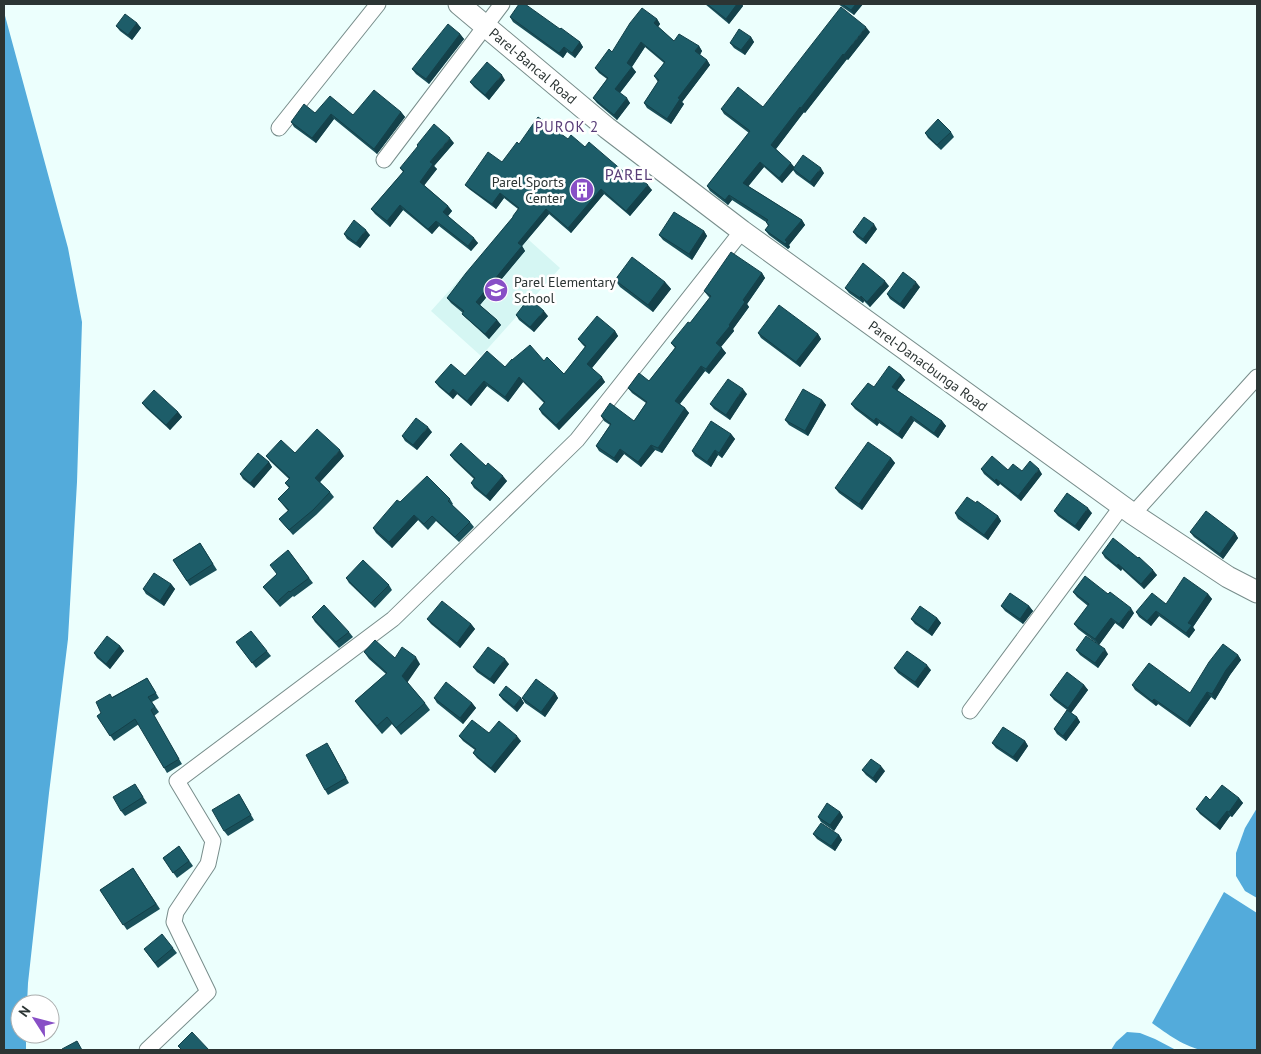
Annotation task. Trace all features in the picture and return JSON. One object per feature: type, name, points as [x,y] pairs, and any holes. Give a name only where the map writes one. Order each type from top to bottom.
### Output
[{"type":"main road","name":"Parel-Bancal Road","points":[[459,4],[607,128]]},
{"type":"main road","name":"Parel-Danacbunga Road","points":[[607,128],[742,231],[1127,510],[1228,577],[1257,592]]},
{"type":"street","points":[[279,128],[378,4]]},
{"type":"street","points":[[384,160],[502,4]]},
{"type":"street","points":[[147,1050],[208,992],[174,922],[176,912],[208,864],[213,841],[176,781],[393,619],[577,440],[742,231]]},
{"type":"street","points":[[970,711],[1127,510],[1257,377]]},
{"type":"shaded area","name":"Parel Elementary School","points":[[510,223],[560,268],[481,356],[431,311]]},
{"type":"water","points":[[4,12],[68,248],[82,322],[77,482],[68,639],[27,994],[10,994],[10,1044],[26,1044],[26,1050],[4,1050]]},
{"type":"water","points":[[1257,808],[1257,898],[1245,891],[1236,876],[1236,853],[1245,828]]},
{"type":"water","points":[[1224,892],[1257,913],[1257,1050],[1216,1051],[1197,1049],[1176,1040],[1152,1023]]},
{"type":"water","points":[[1127,1032],[1140,1033],[1176,1050],[1111,1050],[1116,1042]]},
{"type":"building","points":[[519,4],[525,4],[580,42],[572,53],[564,47],[559,53],[510,17]]},
{"type":"building","points":[[707,4],[737,4],[726,19]]},
{"type":"building","points":[[842,4],[856,4],[851,10]]},
{"type":"building","points":[[841,7],[866,27],[771,145],[791,163],[779,178],[760,162],[743,183],[802,220],[785,240],[787,242],[785,244],[765,230],[769,225],[766,222],[768,220],[729,195],[725,200],[707,186],[750,131],[721,109],[738,87],[763,107]]},
{"type":"building","points":[[642,8],[657,19],[654,23],[674,41],[679,34],[699,46],[695,51],[707,60],[678,98],[680,99],[667,119],[644,103],[659,80],[654,76],[665,62],[641,42],[627,63],[632,67],[615,89],[627,98],[614,115],[593,98],[608,78],[595,68],[609,49],[612,52]]},
{"type":"building","points":[[125,14],[137,23],[128,35],[116,26]]},
{"type":"building","points":[[448,24],[460,34],[426,79],[412,69]]},
{"type":"building","points":[[739,29],[751,37],[741,50],[730,43]]},
{"type":"building","points":[[487,62],[502,75],[485,95],[470,82]]},
{"type":"building","points":[[374,90],[401,112],[374,149],[331,114],[312,138],[291,122],[304,104],[315,113],[330,96],[353,115]]},
{"type":"building","points":[[538,117],[568,139],[571,135],[585,147],[589,142],[631,178],[635,174],[648,185],[626,211],[601,189],[568,228],[546,209],[518,243],[522,246],[476,302],[497,320],[485,334],[462,314],[464,311],[447,298],[519,208],[500,193],[492,204],[465,185],[488,152],[502,162],[517,142],[519,144]]},
{"type":"building","points":[[938,119],[951,132],[937,145],[925,133]]},
{"type":"building","points":[[434,124],[450,138],[430,162],[433,164],[420,182],[448,206],[443,212],[474,238],[468,246],[436,221],[428,229],[400,205],[387,221],[371,209],[404,171],[400,168]]},
{"type":"building","points":[[803,155],[821,168],[810,182],[793,169]]},
{"type":"building","points":[[674,212],[704,231],[689,254],[659,235]]},
{"type":"building","points":[[864,217],[874,224],[863,239],[853,232]]},
{"type":"building","points":[[354,220],[366,230],[356,243],[344,234]]},
{"type":"building","points":[[731,252],[762,273],[743,300],[745,302],[730,326],[716,343],[722,348],[706,369],[701,366],[675,401],[685,408],[658,448],[651,445],[638,462],[620,449],[614,458],[596,446],[611,424],[601,416],[610,403],[634,421],[647,402],[628,388],[639,373],[649,381],[676,347],[671,343],[688,322],[690,323],[711,296],[704,291]]},
{"type":"building","points":[[632,257],[665,282],[648,305],[615,280]]},
{"type":"building","points":[[863,263],[885,281],[867,302],[861,296],[860,298],[845,288]]},
{"type":"building","points":[[903,272],[916,282],[900,304],[887,294]]},
{"type":"building","points":[[529,298],[544,311],[530,327],[516,315]]},
{"type":"building","points":[[779,305],[818,334],[796,362],[758,333]]},
{"type":"building","points":[[597,316],[615,331],[587,364],[602,377],[556,425],[539,409],[545,402],[519,377],[505,397],[484,381],[467,401],[453,389],[449,394],[435,382],[451,364],[465,376],[487,351],[505,367],[530,345],[544,361],[547,357],[564,374],[586,346],[578,339]]},
{"type":"building","points":[[889,366],[901,375],[892,387],[942,421],[934,433],[911,416],[898,434],[876,418],[874,421],[851,404],[868,383],[874,387]]},
{"type":"building","points":[[728,379],[743,389],[726,415],[710,404]]},
{"type":"building","points":[[803,389],[822,400],[805,431],[785,420]]},
{"type":"building","points":[[154,390],[178,412],[166,425],[142,403]]},
{"type":"building","points":[[416,418],[428,427],[413,445],[402,436]]},
{"type":"building","points":[[711,421],[731,434],[719,453],[715,450],[707,462],[692,451]]},
{"type":"building","points":[[317,429],[340,450],[315,478],[330,492],[313,510],[289,530],[279,519],[289,510],[278,499],[290,487],[285,483],[290,478],[266,456],[281,440],[295,453]]},
{"type":"building","points":[[868,442],[891,458],[859,504],[835,488]]},
{"type":"building","points":[[461,443],[486,466],[488,463],[503,476],[486,496],[471,483],[475,478],[450,455]]},
{"type":"building","points":[[258,453],[269,462],[250,483],[240,474]]},
{"type":"building","points":[[992,456],[1008,470],[1013,464],[1022,471],[1030,461],[1039,469],[1018,496],[981,469]]},
{"type":"building","points":[[427,476],[450,499],[448,501],[470,522],[455,537],[432,516],[424,524],[414,515],[389,542],[373,528],[397,500],[400,502]]},
{"type":"building","points":[[1067,493],[1088,508],[1075,526],[1054,511]]},
{"type":"building","points":[[967,497],[976,503],[977,501],[998,516],[984,535],[955,513]]},
{"type":"building","points":[[1206,511],[1235,533],[1220,554],[1190,532]]},
{"type":"building","points":[[1113,538],[1153,570],[1141,584],[1102,553]]},
{"type":"building","points":[[200,543],[213,564],[187,581],[173,560]]},
{"type":"building","points":[[288,550],[309,578],[289,591],[277,602],[263,587],[277,574],[270,565]]},
{"type":"building","points":[[363,560],[389,585],[371,603],[346,578]]},
{"type":"building","points":[[154,573],[171,584],[160,601],[143,589]]},
{"type":"building","points":[[1085,576],[1108,594],[1110,592],[1131,608],[1119,624],[1111,618],[1095,639],[1074,624],[1089,604],[1073,592]]},
{"type":"building","points":[[1184,577],[1208,594],[1188,623],[1192,625],[1186,633],[1156,611],[1147,621],[1136,612],[1152,593],[1166,604]]},
{"type":"building","points":[[1010,593],[1029,606],[1020,619],[1001,606]]},
{"type":"building","points":[[442,601],[471,624],[457,643],[427,619]]},
{"type":"building","points":[[324,605],[349,632],[336,642],[312,617]]},
{"type":"building","points":[[920,606],[937,618],[928,631],[911,619]]},
{"type":"building","points":[[251,631],[267,651],[252,663],[236,642]]},
{"type":"building","points":[[107,636],[120,646],[106,664],[94,653]]},
{"type":"building","points":[[1086,636],[1105,649],[1095,663],[1076,650]]},
{"type":"building","points":[[375,640],[395,658],[402,647],[416,657],[402,676],[425,703],[396,728],[387,717],[377,726],[355,701],[387,673],[364,652]]},
{"type":"building","points":[[1223,644],[1238,655],[1226,670],[1212,694],[1207,692],[1187,722],[1154,699],[1152,701],[1132,685],[1149,663],[1190,693],[1209,662]]},
{"type":"building","points":[[488,647],[505,659],[490,679],[473,667]]},
{"type":"building","points":[[907,651],[927,665],[915,682],[894,668]]},
{"type":"building","points":[[1067,672],[1084,685],[1068,708],[1050,695]]},
{"type":"building","points":[[147,678],[156,693],[148,697],[155,707],[151,710],[179,759],[164,768],[135,719],[110,736],[97,716],[101,713],[96,702],[110,694],[112,698]]},
{"type":"building","points":[[536,679],[555,693],[541,712],[522,698]]},
{"type":"building","points":[[446,682],[472,703],[460,718],[434,698]]},
{"type":"building","points":[[506,686],[521,698],[514,707],[499,695]]},
{"type":"building","points":[[1067,710],[1077,717],[1063,736],[1054,729]]},
{"type":"building","points":[[472,720],[489,733],[499,721],[517,736],[491,768],[473,753],[476,749],[459,736]]},
{"type":"building","points":[[1003,727],[1025,741],[1013,757],[992,743]]},
{"type":"building","points":[[327,743],[346,778],[325,790],[306,755]]},
{"type":"building","points":[[871,759],[881,766],[873,778],[862,770]]},
{"type":"building","points":[[135,784],[143,797],[121,811],[113,797]]},
{"type":"building","points":[[1222,785],[1239,798],[1216,825],[1196,809],[1206,796],[1210,800]]},
{"type":"building","points":[[239,794],[251,815],[224,831],[212,810]]},
{"type":"building","points":[[827,803],[840,812],[830,825],[818,817]]},
{"type":"building","points":[[821,823],[839,835],[831,846],[813,834]]},
{"type":"building","points":[[179,846],[189,861],[173,873],[163,858]]},
{"type":"building","points":[[133,868],[156,904],[123,925],[100,890]]},
{"type":"building","points":[[162,934],[173,948],[155,963],[144,949]]},
{"type":"building","points":[[192,1032],[209,1050],[182,1050],[178,1046]]},
{"type":"building","points":[[77,1041],[82,1050],[62,1049]]},
{"type":"place","name":"Parel Sports Center","points":[[582,190]]},
{"type":"place","name":"Parel Elementary School","points":[[496,290]]},
{"type":"district","name":"PUROK 2","points":[[567,126]]},
{"type":"district","name":"PAREL","points":[[629,174]]}]
